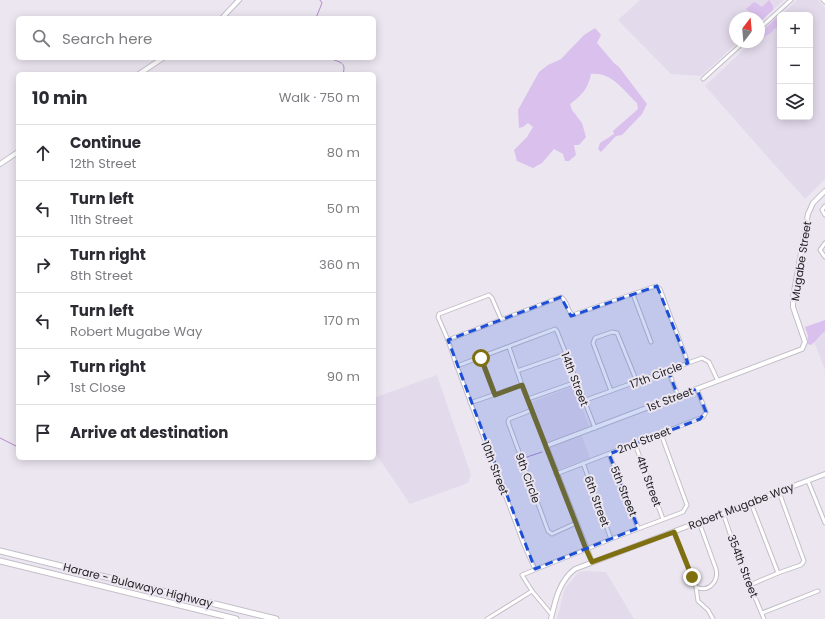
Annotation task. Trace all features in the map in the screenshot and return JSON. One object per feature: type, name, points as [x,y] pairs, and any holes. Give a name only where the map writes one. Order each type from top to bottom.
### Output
[{"type":"highway","name":"Harare - Bulawayo Highway","points":[[0,551],[276,619]]},
{"type":"highway","name":"Harare - Bulawayo Highway","points":[[0,561],[236,619]]},
{"type":"street","points":[[224,16],[239,0]]},
{"type":"street","points":[[765,24],[791,0]]},
{"type":"street","points":[[703,79],[737,48]]},
{"type":"street","points":[[142,72],[160,60]]},
{"type":"street","points":[[0,164],[16,153]]},
{"type":"street","name":"Mugabe Street","points":[[794,352],[802,349],[805,342],[794,312],[793,303],[805,230],[813,203],[825,191]]},
{"type":"street","points":[[825,206],[822,210],[825,215]]},
{"type":"street","points":[[825,243],[820,250],[825,257]]},
{"type":"street","points":[[448,340],[561,297],[565,299],[570,313],[574,315],[657,286],[660,289],[688,363]]},
{"type":"street","points":[[633,294],[652,342]]},
{"type":"street","name":"10th Street","points":[[501,319],[492,298],[488,295],[439,314],[438,319],[448,340],[470,403],[524,545],[535,568]]},
{"type":"street","name":"14th Street","points":[[509,347],[554,329],[556,330],[595,428]]},
{"type":"street","points":[[611,392],[593,343],[595,338],[612,332],[617,333],[637,382]]},
{"type":"street","points":[[457,366],[509,347],[556,474],[592,562]]},
{"type":"street","name":"1st Street","points":[[546,446],[794,352]]},
{"type":"street","points":[[517,371],[566,354]]},
{"type":"street","points":[[481,358],[495,395]]},
{"type":"street","name":"17th Circle","points":[[583,401],[702,358],[707,360],[718,381]]},
{"type":"street","points":[[668,370],[678,396]]},
{"type":"street","points":[[528,399],[576,382]]},
{"type":"street","points":[[470,403],[522,385]]},
{"type":"street","name":"2nd Street","points":[[556,474],[700,419],[706,412],[697,389]]},
{"type":"street","name":"9th Circle","points":[[532,410],[509,419],[508,422],[548,531],[552,534],[576,524]]},
{"type":"street","points":[[551,617],[522,575],[535,568],[683,512],[687,505],[661,434]]},
{"type":"street","name":"4th Street","points":[[635,444],[663,519]]},
{"type":"street","name":"5th Street","points":[[609,454],[638,528]]},
{"type":"street","name":"6th Street","points":[[583,463],[611,539]]},
{"type":"street","name":"Robert Mugabe Way","points":[[551,617],[558,593],[564,580],[575,569],[825,474]]},
{"type":"street","points":[[808,481],[823,512],[825,523]]},
{"type":"street","points":[[750,584],[801,565],[804,561],[779,492]]},
{"type":"street","points":[[751,503],[778,574]]},
{"type":"street","name":"354th Street","points":[[723,513],[735,548],[764,619]]},
{"type":"street","points":[[696,587],[701,589],[707,588],[713,584],[717,575],[699,522]]},
{"type":"street","points":[[674,532],[696,587],[698,600],[708,610],[713,619]]},
{"type":"street","points":[[487,619],[532,591]]},
{"type":"street","points":[[762,613],[818,591]]},
{"type":"highlighted area","points":[[657,286],[688,363],[668,370],[678,396],[697,389],[706,412],[700,419],[609,454],[638,528],[535,569],[448,340],[561,297],[571,316]]},
{"type":"shaded area","points":[[640,0],[784,0],[765,17],[765,12],[729,12],[729,48],[731,48],[701,76],[671,74],[618,20]]},
{"type":"shaded area","points":[[769,0],[773,6],[773,10],[765,17],[765,12],[750,12],[746,9],[754,2],[762,7]]},
{"type":"shaded area","points":[[797,0],[818,0],[825,8],[825,179],[805,199],[705,86],[746,48],[765,48],[765,30],[777,19],[777,120],[813,120],[813,12],[784,12]]},
{"type":"shaded area","points":[[777,17],[777,27],[765,36],[765,28]]},
{"type":"shaded area","points":[[595,28],[601,35],[597,43],[619,67],[647,104],[642,114],[622,135],[616,136],[601,152],[598,149],[600,143],[614,134],[613,131],[638,109],[637,103],[617,83],[605,76],[591,74],[584,91],[570,104],[572,110],[582,123],[586,137],[579,145],[574,145],[576,155],[569,161],[565,161],[563,154],[554,149],[542,163],[533,168],[517,161],[514,150],[527,137],[533,127],[528,123],[519,128],[518,110],[539,72],[548,65],[561,59],[584,35]]},
{"type":"shaded area","points":[[825,320],[825,331],[811,345],[807,344],[808,336],[805,327]]},
{"type":"shaded area","points":[[825,331],[825,370],[814,342]]},
{"type":"shaded area","points":[[437,375],[471,475],[468,483],[410,504],[376,454],[376,397]]},
{"type":"shaded area","points":[[574,386],[589,426],[580,431],[590,458],[558,470],[532,402]]},
{"type":"shaded area","points":[[579,572],[606,572],[634,619],[557,619],[565,588]]},
{"type":"waterway","points":[[317,16],[322,3],[320,0]]},
{"type":"waterway","points":[[334,60],[343,65],[344,72]]},
{"type":"waterway","points":[[0,438],[16,446]]},
{"type":"waterway","points":[[524,458],[542,452]]},
{"type":"route","points":[[481,358],[495,395],[522,385],[592,562],[674,532],[692,577]]}]
